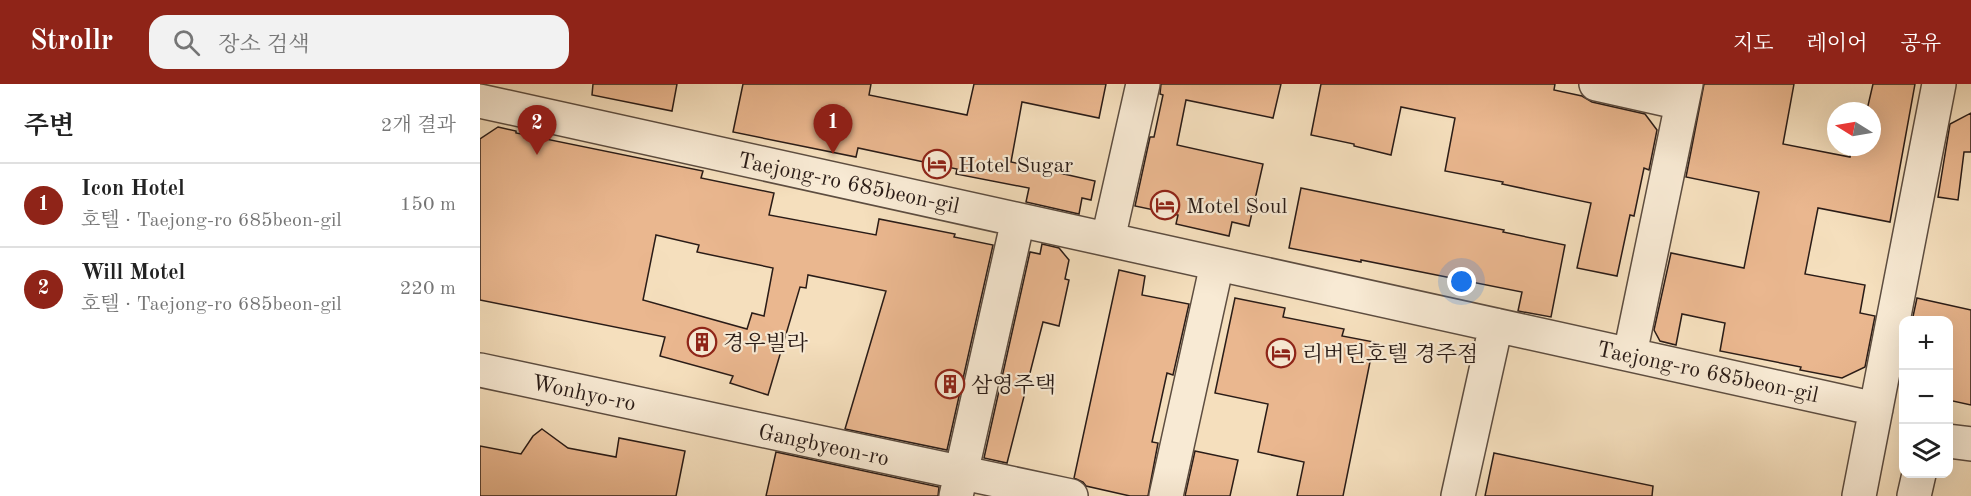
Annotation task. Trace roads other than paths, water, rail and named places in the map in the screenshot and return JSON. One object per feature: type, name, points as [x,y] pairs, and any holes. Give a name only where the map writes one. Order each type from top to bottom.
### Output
[{"type":"street","points":[[1108,239],[1143,84]]},
{"type":"street","points":[[1596,84],[1684,94],[1630,354]]},
{"type":"street","points":[[1859,496],[1939,84]]},
{"type":"street","name":"Taejong-ro 685beon-gil","points":[[480,101],[1876,409]]},
{"type":"street","points":[[958,484],[1018,219]]},
{"type":"street","points":[[1166,496],[1217,264]]},
{"type":"street","points":[[1458,496],[1496,325]]},
{"type":"street","name":"Wonhyo-ro","points":[[480,370],[688,415]]},
{"type":"street","name":"Gangbyeon-ro","points":[[688,415],[958,484],[1071,496]]},
{"type":"street","points":[[1953,442],[1971,444]]},
{"type":"street","points":[[1914,496],[1918,478]]},
{"type":"place","name":"Icon Hotel","points":[[833,154]]},
{"type":"place","name":"Will Motel","points":[[537,155]]},
{"type":"place","name":"Hotel Sugar","points":[[937,164]]},
{"type":"place","name":"Motel Soul","points":[[1165,205]]},
{"type":"place","name":"경우빌라","points":[[702,342]]},
{"type":"place","name":"리버틴호텔 경주점","points":[[1281,353]]},
{"type":"place","name":"삼영주택","points":[[950,384]]}]
